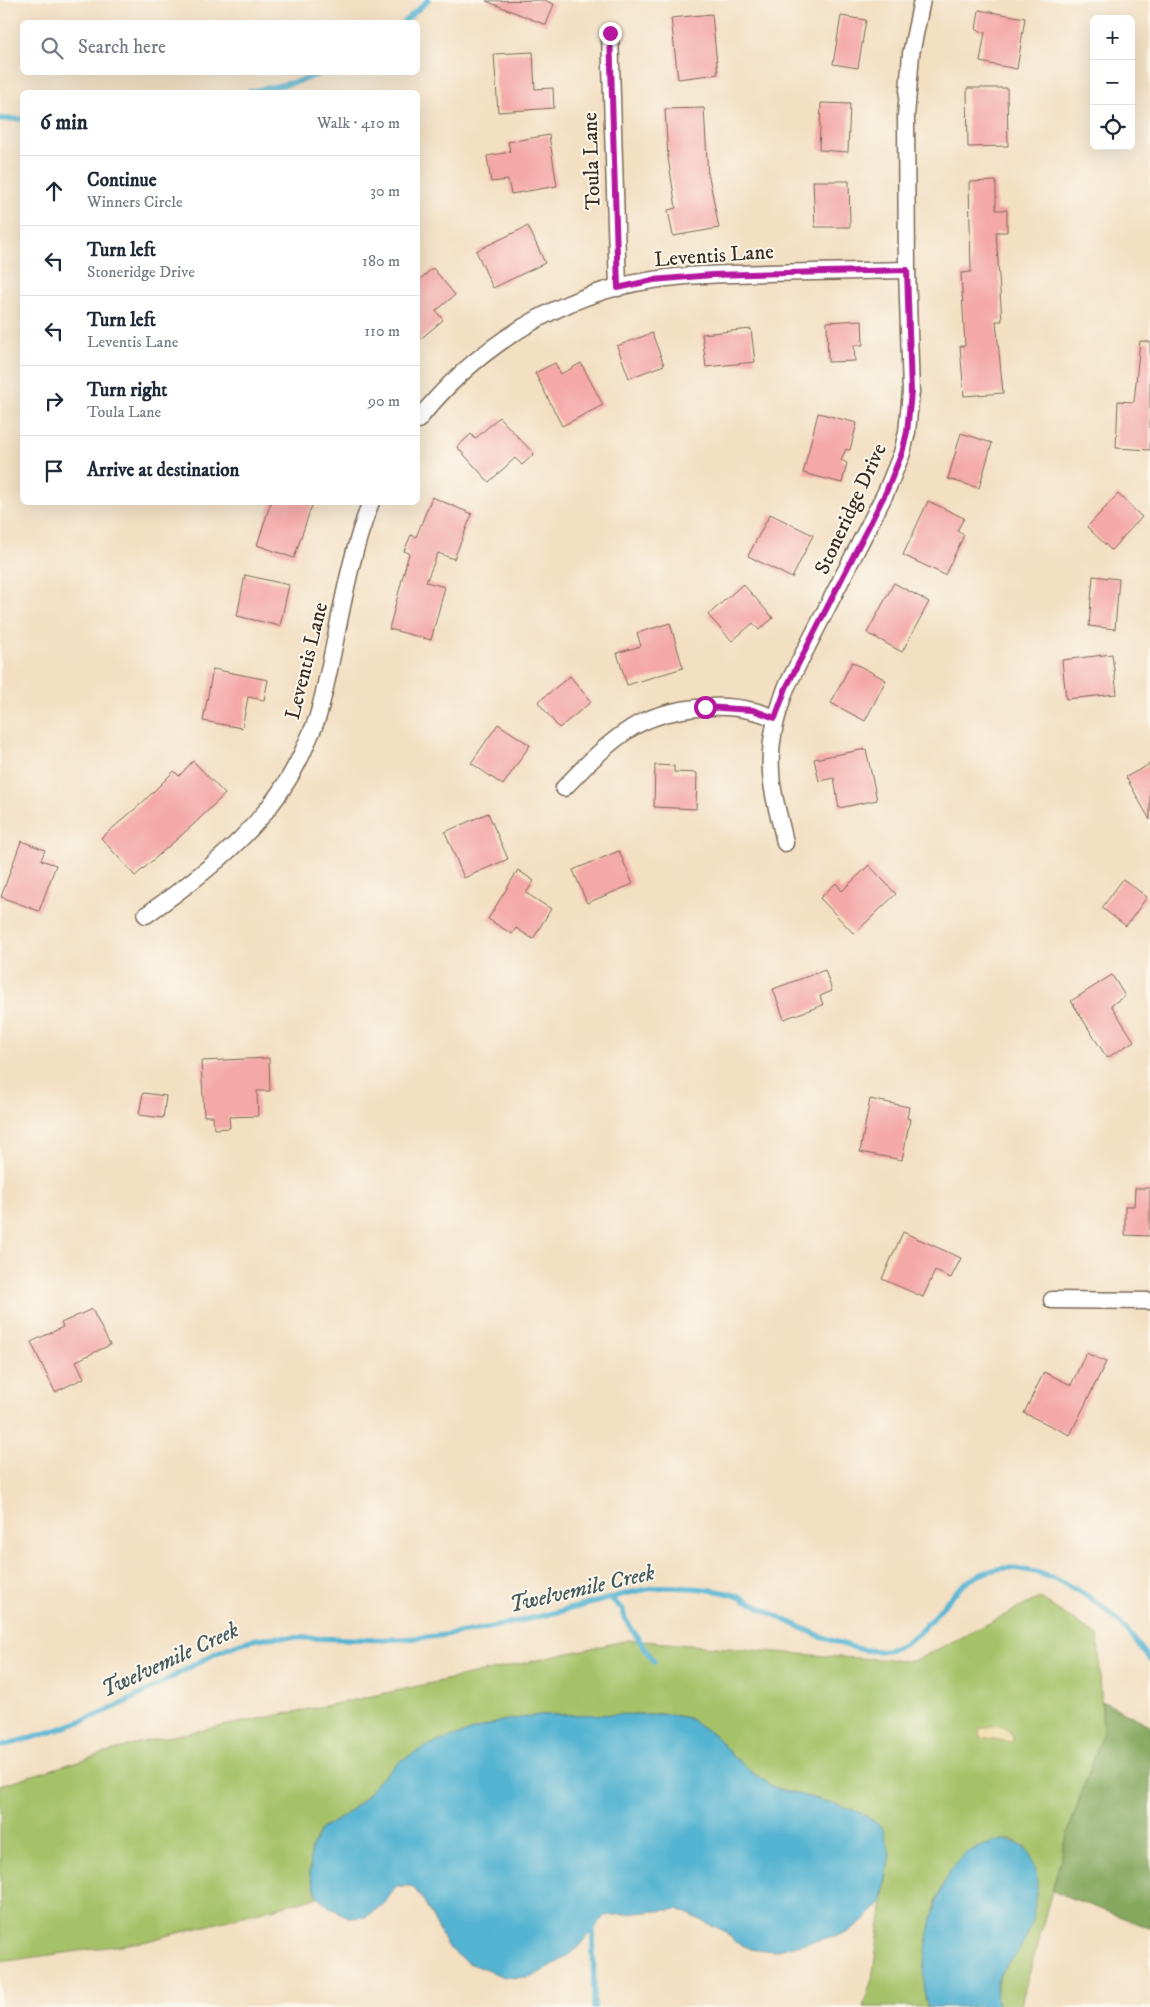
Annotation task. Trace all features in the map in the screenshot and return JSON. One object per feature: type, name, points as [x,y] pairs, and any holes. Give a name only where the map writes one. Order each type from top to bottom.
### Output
[{"type":"street","name":"Stoneridge Drive","points":[[785,843],[770,773],[771,744],[775,718],[786,688],[886,492],[902,453],[908,426],[911,392],[907,270],[906,116],[911,54],[922,0]]},
{"type":"street","name":"Toula Lane","points":[[610,33],[618,288]]},
{"type":"street","name":"Leventis Lane","points":[[420,418],[449,384],[477,359],[507,338],[538,319],[569,305],[618,288],[653,280],[712,275],[907,270]]},
{"type":"street","name":"Leventis Lane","points":[[146,915],[225,856],[263,816],[293,774],[319,713],[352,556],[369,505]]},
{"type":"street","points":[[564,788],[606,747],[635,726],[652,718],[687,709],[722,707],[753,710],[775,718]]},
{"type":"street","points":[[1052,1300],[1150,1301]]},
{"type":"green space","points":[[1039,1598],[1098,1636],[1103,1732],[1069,1829],[1020,2007],[998,2007],[996,1995],[1000,1974],[1015,1955],[1027,1935],[1037,1894],[1025,1847],[1013,1840],[1002,1840],[937,1897],[927,1946],[925,1998],[928,2007],[863,2007],[872,1979],[890,1853],[840,1805],[775,1788],[733,1756],[715,1736],[688,1718],[667,1714],[539,1715],[429,1745],[400,1761],[378,1781],[363,1800],[342,1817],[321,1829],[311,1849],[310,1875],[318,1897],[143,1942],[0,1962],[0,1785],[142,1742],[349,1701],[629,1640],[838,1657],[914,1661]]},
{"type":"green space","points":[[1102,1701],[1150,1725],[1150,1928],[1052,1891],[1069,1829],[1103,1732]]},
{"type":"sand","points":[[997,1725],[1010,1732],[1013,1740],[1011,1742],[981,1737],[979,1729]]},
{"type":"water","points":[[667,1714],[688,1718],[715,1736],[733,1756],[775,1788],[862,1813],[882,1827],[890,1853],[882,1902],[866,1919],[846,1933],[773,1951],[749,1948],[735,1942],[726,1932],[678,1909],[605,1916],[578,1948],[554,1965],[529,1978],[505,1977],[466,1962],[447,1946],[424,1901],[412,1886],[396,1886],[384,1904],[365,1917],[351,1918],[332,1909],[318,1897],[310,1875],[311,1849],[321,1829],[342,1817],[363,1800],[378,1781],[400,1761],[429,1745],[501,1721],[539,1715]]},
{"type":"water","points":[[1002,1840],[1017,1843],[1027,1851],[1034,1863],[1037,1877],[1037,1892],[1035,1908],[1027,1935],[1016,1955],[1004,1968],[999,1977],[996,1990],[998,2007],[928,2007],[924,1973],[926,1952],[935,1907],[942,1886],[960,1858],[980,1847]]},
{"type":"building","points":[[544,0],[554,4],[546,25],[486,1]]},
{"type":"building","points":[[979,10],[1025,18],[1017,69],[980,62],[985,32],[976,30]]},
{"type":"building","points":[[712,14],[718,74],[678,79],[671,18]]},
{"type":"building","points":[[841,16],[866,20],[858,68],[833,64]]},
{"type":"building","points":[[533,52],[535,89],[553,88],[554,108],[498,112],[494,54]]},
{"type":"building","points":[[967,88],[1007,88],[1008,146],[968,147]]},
{"type":"building","points":[[821,103],[850,104],[848,152],[819,150]]},
{"type":"building","points":[[704,108],[708,177],[719,228],[673,236],[668,210],[676,208],[668,158],[665,109]]},
{"type":"building","points":[[549,135],[557,186],[511,194],[508,180],[491,182],[487,156],[510,152],[508,142]]},
{"type":"building","points":[[813,181],[849,181],[850,227],[815,227]]},
{"type":"building","points":[[996,181],[996,210],[1007,210],[1007,232],[996,232],[1002,321],[996,321],[1003,393],[964,396],[960,346],[965,346],[961,273],[971,272],[969,182]]},
{"type":"building","points":[[528,226],[545,263],[493,288],[476,251]]},
{"type":"building","points":[[433,268],[455,295],[436,311],[443,320],[420,339],[420,279]]},
{"type":"building","points":[[862,320],[863,345],[854,345],[855,361],[828,362],[827,322]]},
{"type":"building","points":[[751,329],[755,362],[706,367],[702,334]]},
{"type":"building","points":[[652,333],[664,365],[629,378],[617,346]]},
{"type":"building","points":[[1140,341],[1150,342],[1150,450],[1116,448],[1118,401],[1134,402]]},
{"type":"building","points":[[555,363],[561,374],[581,363],[603,405],[562,426],[535,373]]},
{"type":"building","points":[[818,413],[857,423],[850,450],[846,449],[841,460],[847,463],[842,483],[803,473]]},
{"type":"building","points":[[499,417],[534,454],[522,465],[515,458],[489,482],[457,447],[471,434],[475,439]]},
{"type":"building","points":[[961,433],[992,443],[979,488],[948,479]]},
{"type":"building","points":[[1118,494],[1142,517],[1111,550],[1087,527]]},
{"type":"building","points":[[432,497],[472,514],[454,559],[438,553],[426,582],[445,587],[431,640],[389,629],[409,553],[404,551],[411,535],[416,537]]},
{"type":"building","points":[[928,501],[964,518],[957,531],[964,535],[945,575],[903,555]]},
{"type":"building","points":[[270,505],[312,505],[294,558],[257,545]]},
{"type":"building","points":[[770,514],[813,535],[792,578],[748,556]]},
{"type":"building","points":[[245,575],[289,585],[280,626],[237,616]]},
{"type":"building","points":[[1093,576],[1119,579],[1115,629],[1089,626]]},
{"type":"building","points":[[894,583],[929,602],[902,652],[867,633]]},
{"type":"building","points":[[743,584],[773,618],[759,630],[753,623],[732,641],[708,615]]},
{"type":"building","points":[[670,623],[683,668],[627,685],[617,653],[641,646],[637,633]]},
{"type":"building","points":[[1112,654],[1117,694],[1066,699],[1062,660]]},
{"type":"building","points":[[852,662],[886,680],[865,721],[831,703]]},
{"type":"building","points":[[213,669],[268,680],[264,700],[248,697],[242,728],[203,721]]},
{"type":"building","points":[[570,676],[591,702],[559,728],[538,702]]},
{"type":"building","points":[[498,724],[530,745],[503,785],[471,763]]},
{"type":"building","points":[[866,749],[877,800],[839,808],[834,778],[819,781],[814,759]]},
{"type":"building","points":[[193,761],[225,794],[135,876],[101,838],[142,803],[174,771],[179,776]]},
{"type":"building","points":[[1150,764],[1150,820],[1126,777]]},
{"type":"building","points":[[655,765],[674,766],[674,772],[697,773],[696,809],[654,807]]},
{"type":"building","points":[[488,813],[508,859],[464,878],[445,832]]},
{"type":"building","points":[[21,841],[45,850],[41,860],[56,865],[39,911],[1,897]]},
{"type":"building","points":[[619,851],[633,884],[587,903],[573,870]]},
{"type":"building","points":[[869,865],[896,894],[854,934],[820,898],[836,883],[842,891]]},
{"type":"building","points":[[518,870],[534,881],[526,893],[551,909],[533,939],[516,928],[512,934],[488,919]]},
{"type":"building","points":[[1123,879],[1147,897],[1126,926],[1102,908]]},
{"type":"building","points":[[825,970],[832,991],[820,996],[823,1005],[784,1019],[773,989]]},
{"type":"building","points":[[1112,975],[1125,996],[1111,1005],[1134,1041],[1107,1058],[1071,1001]]},
{"type":"building","points":[[269,1058],[270,1091],[257,1091],[258,1116],[229,1117],[230,1128],[214,1129],[213,1116],[204,1116],[201,1061]]},
{"type":"building","points":[[143,1093],[166,1096],[163,1118],[139,1115]]},
{"type":"building","points":[[870,1099],[909,1107],[907,1118],[910,1119],[902,1160],[860,1152]]},
{"type":"building","points":[[1135,1188],[1150,1188],[1150,1236],[1125,1235],[1125,1206],[1134,1206]]},
{"type":"building","points":[[903,1232],[961,1258],[951,1278],[935,1271],[923,1297],[882,1279]]},
{"type":"building","points":[[92,1309],[110,1345],[76,1361],[84,1378],[55,1392],[31,1342],[63,1327],[61,1323]]},
{"type":"building","points":[[1086,1353],[1106,1362],[1070,1435],[1024,1413],[1044,1372],[1071,1385]]},
{"type":"waterway","points":[[406,20],[428,0]]},
{"type":"waterway","points":[[258,90],[300,81],[317,75]]},
{"type":"waterway","points":[[0,119],[20,119]]},
{"type":"waterway","name":"Twelvemile Creek","points":[[0,1746],[57,1730],[94,1716],[130,1700],[209,1657],[235,1645],[256,1639],[272,1637],[378,1640],[439,1636],[502,1625],[627,1593],[660,1587],[703,1589],[734,1595],[822,1637],[853,1647],[879,1651],[893,1649],[915,1636],[952,1596],[971,1580],[995,1570],[1007,1568],[1021,1569],[1052,1578],[1096,1602],[1108,1611],[1122,1626],[1150,1660]]},
{"type":"waterway","points":[[611,1598],[623,1610],[625,1619],[654,1662]]},
{"type":"waterway","points":[[593,1930],[594,2007]]},
{"type":"route","points":[[610,33],[618,288],[653,280],[712,275],[907,270],[910,412],[902,453],[886,492],[786,688],[775,718],[753,710],[705,707]]}]
